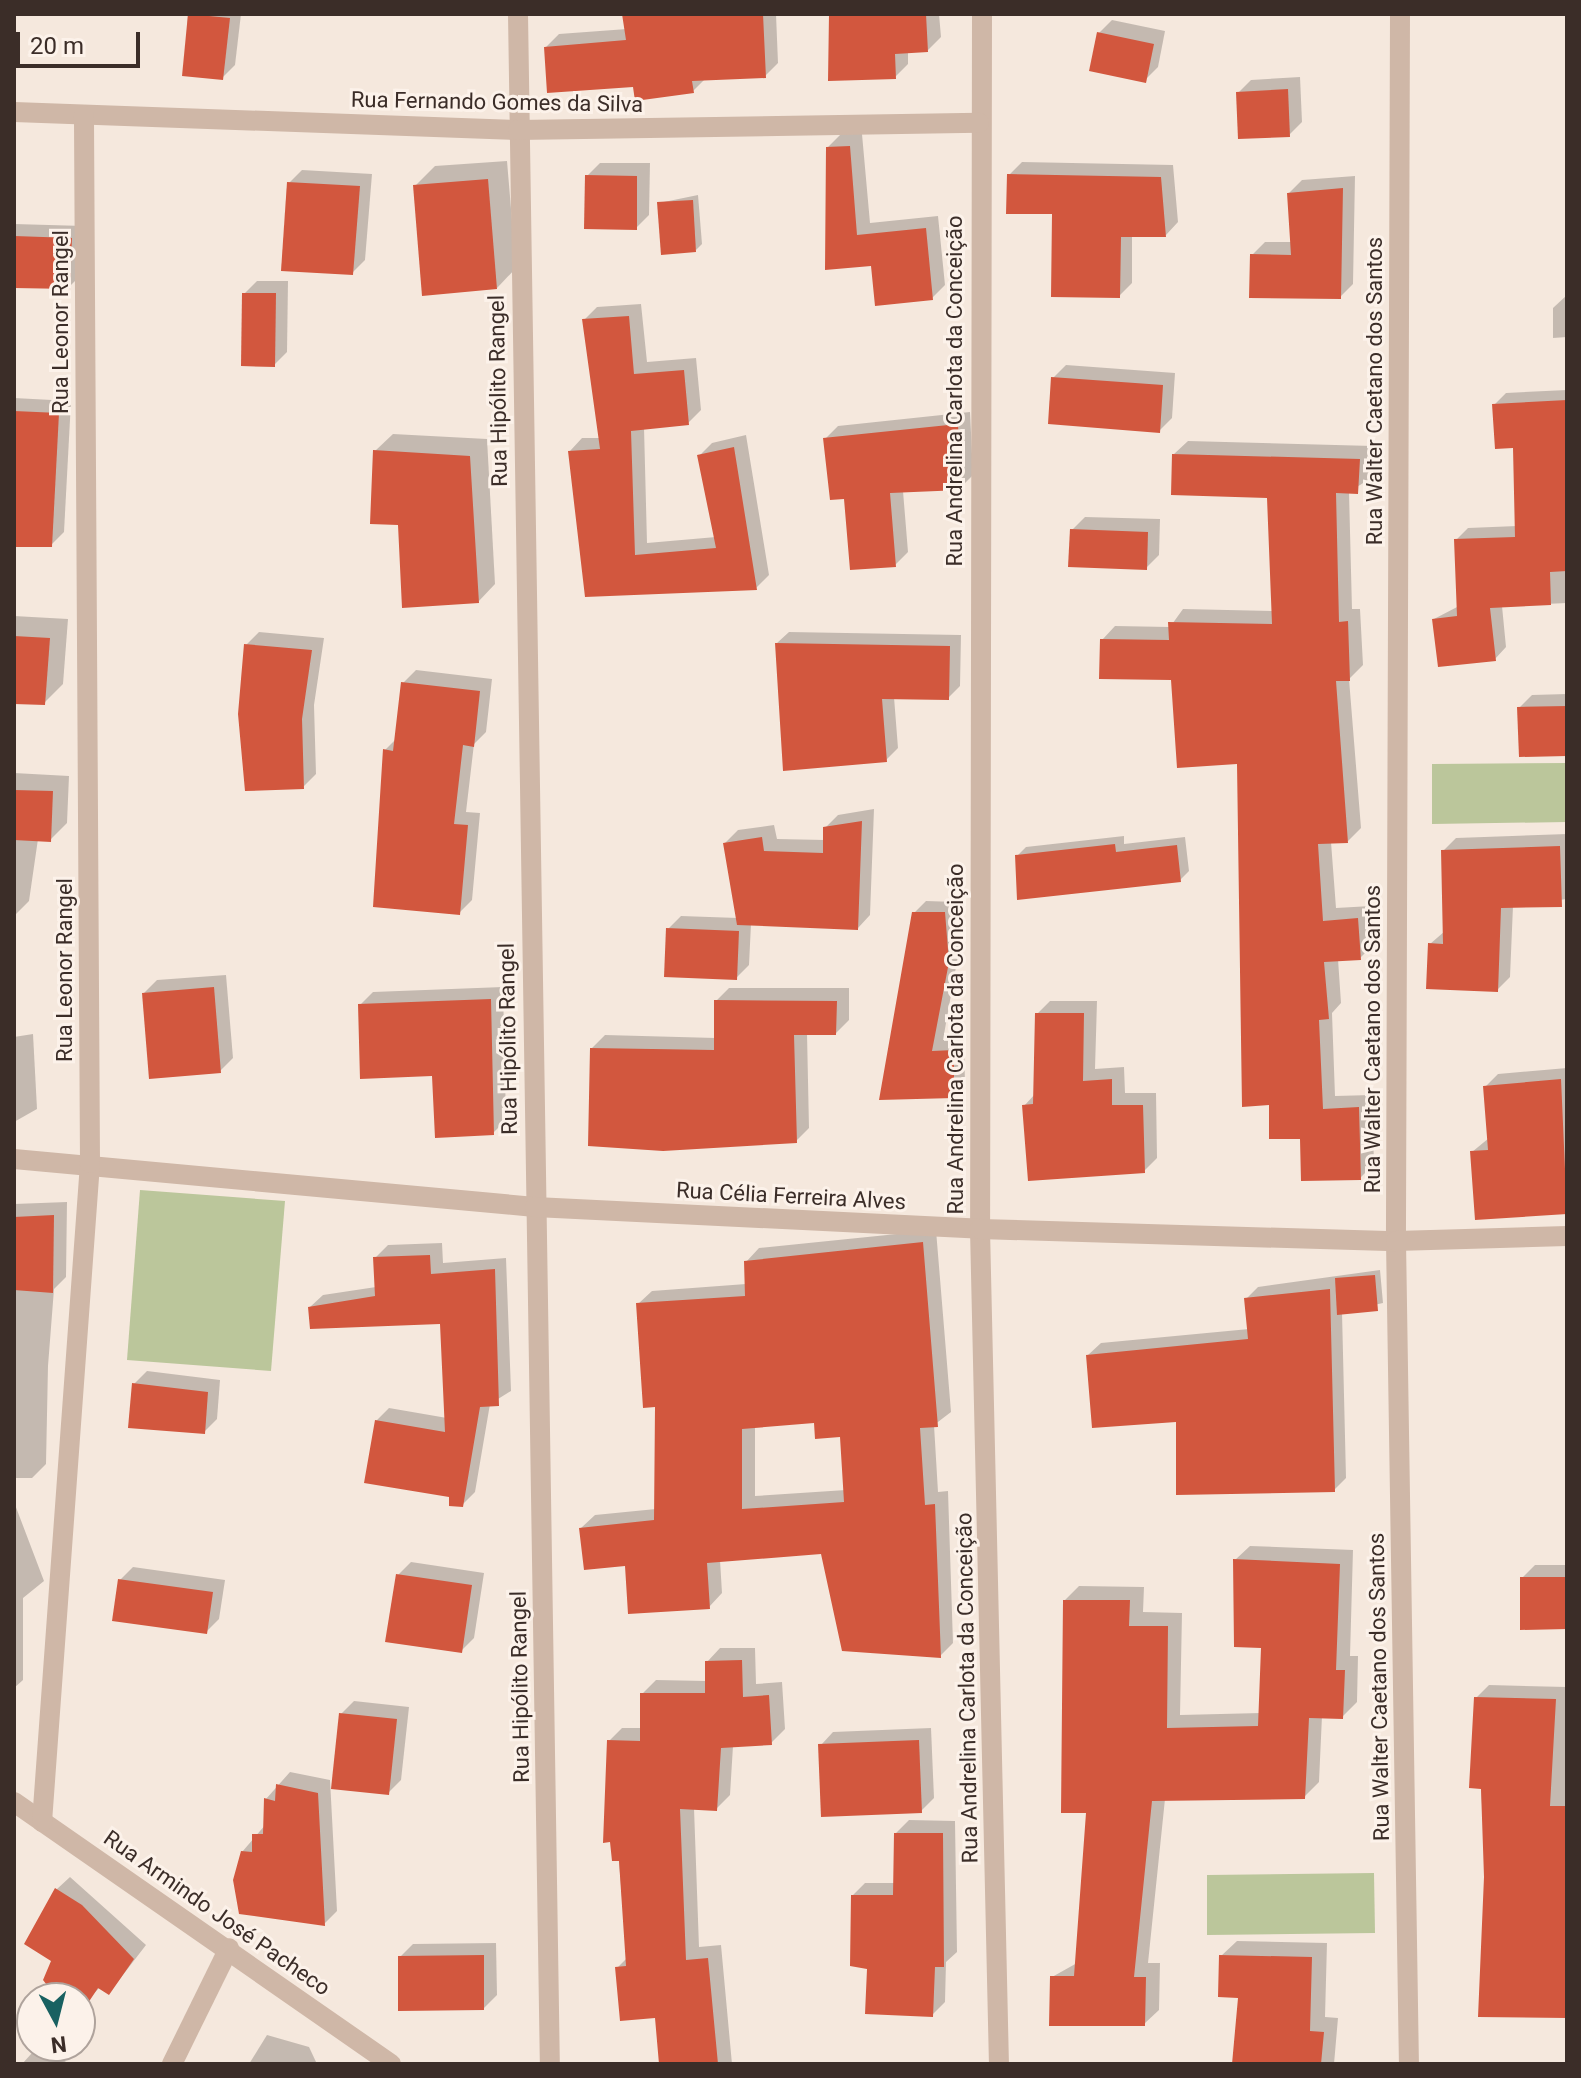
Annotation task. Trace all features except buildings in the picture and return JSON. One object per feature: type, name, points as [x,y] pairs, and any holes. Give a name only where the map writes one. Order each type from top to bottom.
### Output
[{"type":"street","name":"Rua Hipólito Rangel","points":[[518,14],[550,2064]]},
{"type":"street","name":"Rua Andrelina Carlota da Conceição","points":[[982,14],[979,123],[980,1229],[999,2064]]},
{"type":"street","name":"Rua Walter Caetano dos Santos","points":[[1400,14],[1396,1241],[1409,2064]]},
{"type":"street","name":"Rua Fernando Gomes da Silva","points":[[14,112],[518,130],[979,123]]},
{"type":"street","name":"Rua Leonor Rangel","points":[[42,1822],[90,1163],[84,116]]},
{"type":"street","name":"Rua Célia Ferreira Alves","points":[[14,1159],[90,1163],[535,1207],[980,1229],[1396,1241],[1567,1236]]},
{"type":"street","name":"Rua Armindo José Pacheco","points":[[14,1802],[229,1948],[386,2063]]},
{"type":"street","points":[[172,2064],[229,1948]]},
{"type":"green space","points":[[1567,763],[1567,822],[1432,824],[1432,764]]},
{"type":"green space","points":[[140,1190],[285,1201],[271,1371],[127,1360]]},
{"type":"green space","points":[[1374,1873],[1375,1933],[1207,1935],[1207,1875]]}]
